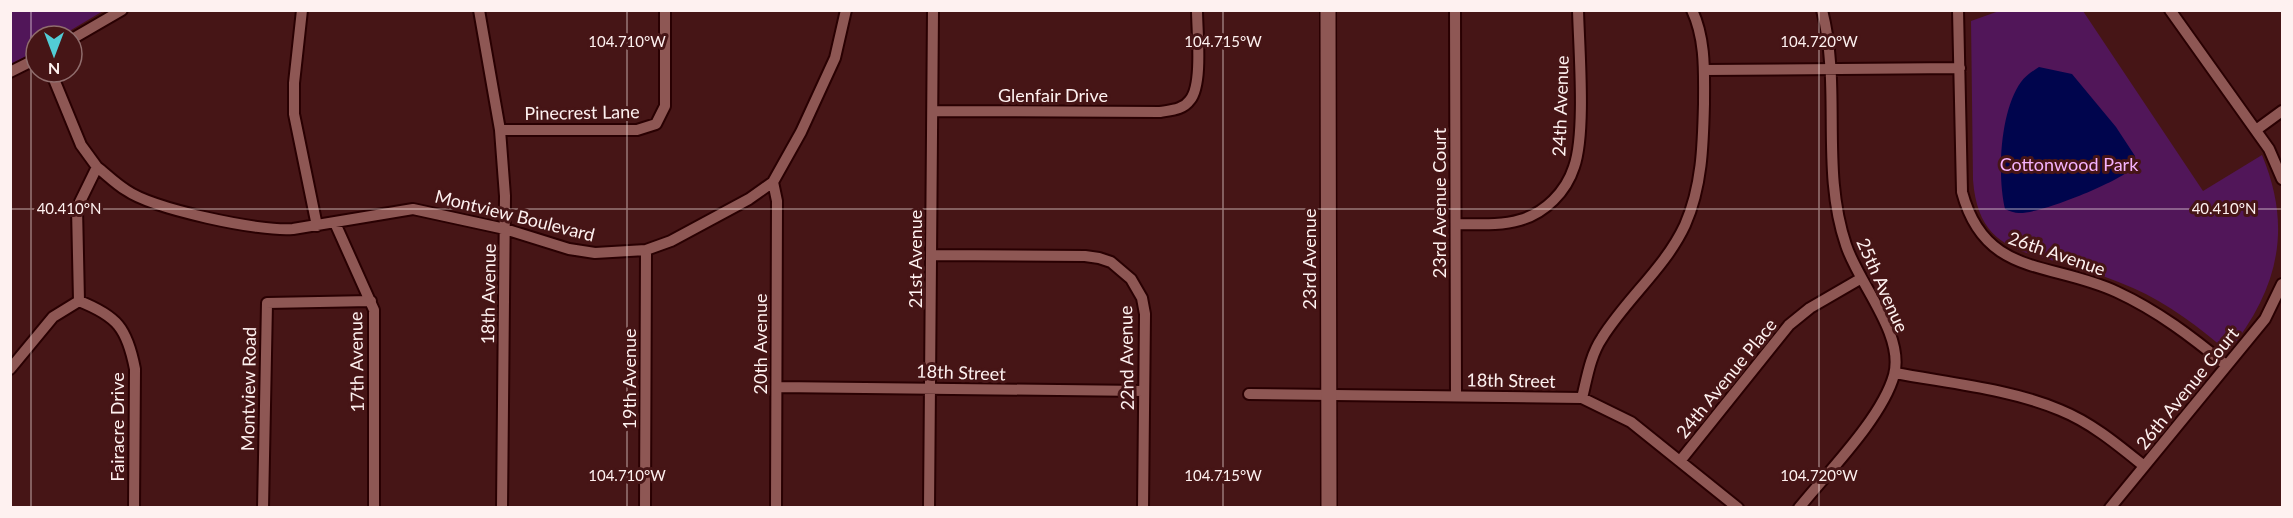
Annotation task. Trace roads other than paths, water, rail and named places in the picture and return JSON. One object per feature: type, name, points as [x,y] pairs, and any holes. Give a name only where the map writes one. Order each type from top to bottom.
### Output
[{"type":"main road","name":"23rd Avenue","points":[[1328,10],[1329,507]]},
{"type":"street","points":[[84,32],[122,10]]},
{"type":"street","points":[[303,10],[294,83],[294,114],[317,226]]},
{"type":"street","name":"18th Avenue","points":[[479,10],[500,130],[505,229],[502,507]]},
{"type":"street","name":"Pinecrest Lane","points":[[500,130],[638,130],[656,124],[665,106],[665,10]]},
{"type":"street","name":"Montview Boulevard","points":[[56,84],[81,145],[97,167],[126,191],[172,209],[273,229],[317,226],[413,209],[505,229],[569,249],[595,253],[646,250],[698,228],[772,182],[801,132],[835,58],[846,10]]},
{"type":"street","name":"21st Avenue","points":[[929,507],[934,111],[933,10]]},
{"type":"street","name":"Glenfair Drive","points":[[934,111],[1172,110],[1188,103],[1197,82],[1197,10]]},
{"type":"street","name":"23rd Avenue Court","points":[[1455,10],[1456,396]]},
{"type":"street","name":"24th Avenue","points":[[1456,224],[1496,224],[1531,216],[1556,198],[1569,179],[1577,158],[1579,122],[1578,10]]},
{"type":"street","points":[[1582,398],[1591,361],[1601,339],[1668,254],[1685,224],[1693,202],[1701,167],[1704,70],[1698,24],[1692,10]]},
{"type":"street","name":"25th Avenue","points":[[1822,10],[1832,69],[1834,199],[1846,246],[1860,279],[1888,329],[1895,373]]},
{"type":"street","name":"26th Avenue","points":[[1958,10],[1962,192],[1971,220],[1977,230],[2006,256],[2085,280],[2146,307],[2178,326],[2226,365]]},
{"type":"street","points":[[2170,10],[2269,149],[2283,179]]},
{"type":"street","points":[[10,72],[24,65]]},
{"type":"street","points":[[1704,70],[1960,68]]},
{"type":"street","points":[[2256,130],[2283,111]]},
{"type":"street","points":[[10,369],[53,317],[78,301],[77,208],[97,167]]},
{"type":"street","name":"20th Avenue","points":[[772,182],[777,201],[776,507]]},
{"type":"street","name":"17th Avenue","points":[[335,223],[371,301],[375,327],[374,507]]},
{"type":"street","name":"19th Avenue","points":[[645,507],[646,250]]},
{"type":"street","name":"22nd Avenue","points":[[932,255],[1084,256],[1111,262],[1131,279],[1137,288],[1144,314],[1143,507]]},
{"type":"street","name":"24th Avenue Place","points":[[1680,461],[1789,325],[1810,308],[1860,279]]},
{"type":"street","name":"26th Avenue Court","points":[[2110,507],[2265,319],[2283,284]]},
{"type":"street","name":"Fairacre Drive","points":[[78,301],[105,312],[115,322],[131,348],[135,369],[134,507]]},
{"type":"street","name":"Montview Road","points":[[263,507],[267,303],[371,301]]},
{"type":"street","points":[[1798,507],[1878,410],[1895,373],[2029,400],[2061,410],[2097,429],[2144,466]]},
{"type":"street","name":"18th Street","points":[[777,387],[1144,391]]},
{"type":"street","name":"18th Street","points":[[1248,394],[1582,398],[1631,422],[1738,507]]},
{"type":"park label","name":"Cottonwood Park","points":[[2069,164]]}]
